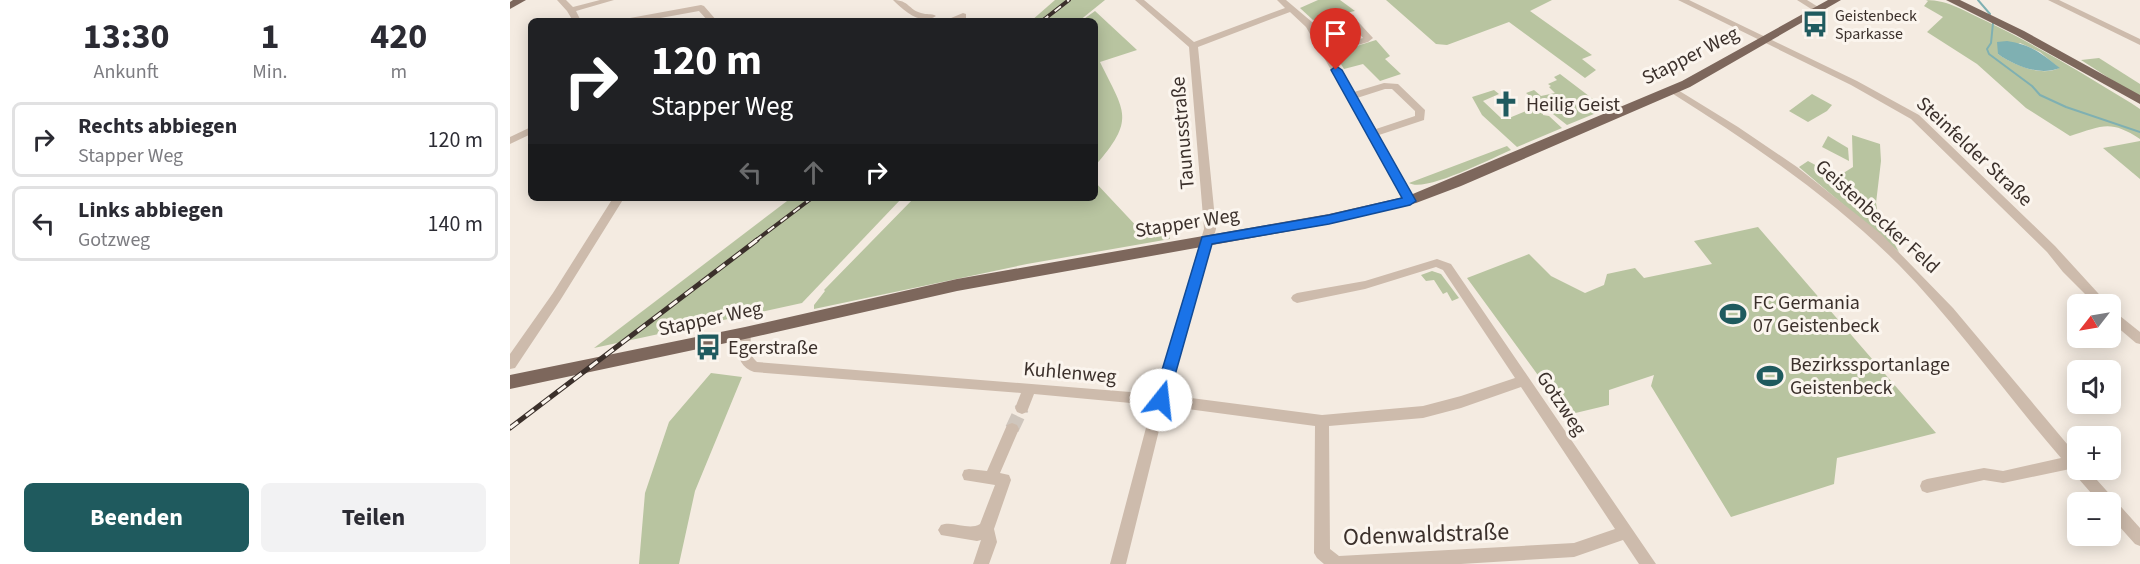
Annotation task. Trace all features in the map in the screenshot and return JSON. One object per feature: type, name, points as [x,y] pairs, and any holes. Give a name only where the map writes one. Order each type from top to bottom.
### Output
[{"type":"main road","points":[[510,6],[521,0]]},
{"type":"main road","name":"Stapper Weg","points":[[510,382],[745,333],[957,285],[1339,217],[1410,201],[1673,90],[1836,0]]},
{"type":"main road","points":[[1951,0],[2020,33],[2140,100]]},
{"type":"street","points":[[561,0],[575,18]]},
{"type":"street","points":[[571,10],[610,0]]},
{"type":"street","points":[[897,0],[918,16],[932,16]]},
{"type":"street","points":[[1139,0],[1193,46],[1292,8]]},
{"type":"street","points":[[1281,0],[1310,25],[1410,201]]},
{"type":"street","name":"Steinfelder Straße","points":[[1682,0],[1875,93],[1915,117],[2051,249],[2093,294]]},
{"type":"street","points":[[1801,0],[1819,10]]},
{"type":"street","points":[[2052,0],[2140,42]]},
{"type":"street","points":[[643,18],[697,6],[709,18]]},
{"type":"street","points":[[957,18],[963,16]]},
{"type":"street","points":[[1310,25],[1348,16],[1368,38],[1326,51]]},
{"type":"street","name":"Taunusstraße","points":[[1118,564],[1161,400],[1210,228],[1193,46]]},
{"type":"street","points":[[1352,96],[1384,86],[1395,86],[1420,110],[1420,118],[1373,133]]},
{"type":"street","name":"Geistenbecker Feld","points":[[1673,90],[1788,164],[1841,206],[1903,262],[1949,312],[2067,455]]},
{"type":"street","points":[[510,141],[528,132]]},
{"type":"street","points":[[510,364],[617,201]]},
{"type":"street","name":"Gotzweg","points":[[1298,298],[1365,285],[1437,263],[1442,264],[1450,271],[1648,564]]},
{"type":"street","points":[[2121,323],[2140,339]]},
{"type":"street","name":"Kuhlenweg","points":[[745,333],[742,354],[746,362],[754,367],[1161,400],[1322,421],[1423,412],[1523,381]]},
{"type":"street","points":[[1022,408],[1030,388]]},
{"type":"street","name":"Odenwaldstraße","points":[[1322,421],[1322,553],[1337,564],[1470,561],[1574,550],[1626,532]]},
{"type":"street","points":[[991,478],[1012,429]]},
{"type":"street","points":[[1927,486],[1984,474],[2003,477],[2067,467]]},
{"type":"street","points":[[969,475],[1004,480],[986,529],[989,542],[981,564]]},
{"type":"street","name":"Geistenbecker Feld","points":[[2088,480],[2099,492]]},
{"type":"street","name":"Geistenbecker Feld","points":[[2121,517],[2140,538]]},
{"type":"street","points":[[946,530],[977,534],[986,529]]},
{"type":"green space","points":[[1055,0],[1105,0],[1083,18],[1034,18]]},
{"type":"green space","points":[[1318,0],[1340,0],[1355,11],[1313,20],[1300,8]]},
{"type":"green space","points":[[1386,0],[1552,0],[1530,11],[1592,55],[1582,59],[1596,70],[1585,78],[1509,22],[1447,45],[1436,44]]},
{"type":"green space","points":[[1926,0],[1950,4],[2005,30],[2131,103],[2140,109],[2140,139],[2121,129],[2106,126],[2070,136],[2026,108],[1977,64],[1927,32],[1943,17],[1924,6],[1928,1]],"holes":[[[2020,43],[2040,52],[2059,68],[2036,70],[2020,66],[1998,54]]]},
{"type":"green space","points":[[1095,11],[1137,50],[1100,62],[1116,93],[1122,116],[1117,137],[1098,162],[1098,18],[1085,18]]},
{"type":"green space","points":[[1342,18],[1346,19],[1354,29],[1324,36],[1318,26]]},
{"type":"green space","points":[[1376,40],[1390,56],[1385,59],[1401,74],[1380,81],[1363,64],[1344,69],[1334,53]]},
{"type":"green space","points":[[2099,58],[2140,84],[2140,98],[2081,60]]},
{"type":"green space","points":[[1560,74],[1606,109],[1567,125],[1526,93],[1534,90],[1541,96],[1555,93],[1548,84],[1557,80],[1554,77]]},
{"type":"green space","points":[[1494,90],[1499,94],[1483,101],[1501,118],[1509,118],[1526,111],[1542,110],[1543,115],[1549,116],[1562,128],[1517,147],[1482,115],[1472,97]]},
{"type":"green space","points":[[1812,94],[1832,105],[1827,111],[1808,122],[1789,111]]},
{"type":"green space","points":[[1852,135],[1880,144],[1881,161],[1876,203],[1878,214],[1899,252],[1799,167],[1808,161],[1837,177],[1853,167]]},
{"type":"green space","points":[[1828,136],[1848,148],[1849,161],[1822,147]]},
{"type":"green space","points":[[2140,141],[2140,179],[2103,148]]},
{"type":"green space","points":[[1507,146],[1511,150],[1459,173],[1429,183],[1417,185],[1409,183]]},
{"type":"green space","points":[[1098,185],[1141,231],[1134,233],[1151,237],[1169,234],[1170,239],[1027,264],[814,309],[814,305],[824,290],[911,201],[1098,201]]},
{"type":"green space","points":[[787,201],[899,201],[802,303],[594,348]]},
{"type":"green space","name":"Bezirkssportanlage Geistenbeck","points":[[1758,227],[1936,433],[1837,458],[1834,484],[1731,517],[1651,386],[1654,375],[1609,390],[1609,405],[1567,415],[1467,278],[1529,254],[1551,276],[1585,293],[1604,285],[1607,274],[1635,268],[1644,278],[1712,264],[1694,241]]},
{"type":"green space","points":[[1432,271],[1441,274],[1459,298],[1452,301],[1447,292],[1443,294],[1434,280],[1426,281],[1421,275]]},
{"type":"green space","points":[[711,373],[742,377],[695,491],[679,564],[639,564],[645,493],[669,422]]},
{"type":"water","points":[[2007,41],[2036,50],[2060,68],[2036,70],[2012,62],[1998,54],[1997,42]]},
{"type":"waterway","points":[[1978,0],[1990,14]]},
{"type":"waterway","points":[[1993,23],[1991,43],[1987,49],[1989,54],[2032,86],[2040,95],[2066,107],[2140,132]]},
{"type":"tunnel","points":[[1012,429],[1022,408]]},
{"type":"railway","points":[[1046,18],[1069,0]]},
{"type":"railway","points":[[755,241],[808,201]]},
{"type":"railway","points":[[510,428],[757,240]]},
{"type":"place","name":"Geistenbeck Sparkasse","points":[[1815,24]]},
{"type":"place","name":"Heilig Geist","points":[[1506,104]]},
{"type":"place","name":"FC Germania 07 Geistenbeck","points":[[1733,314]]},
{"type":"place","name":"Egerstraße","points":[[708,347]]},
{"type":"place","name":"Bezirkssportanlage Geistenbeck","points":[[1770,376]]},
{"type":"route","points":[[1161,400],[1207,241],[1380,209],[1410,201],[1336,70]]}]
